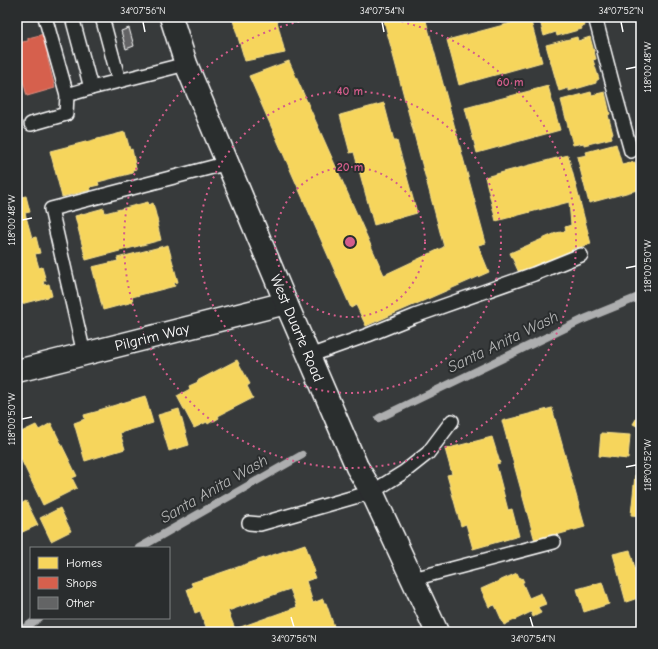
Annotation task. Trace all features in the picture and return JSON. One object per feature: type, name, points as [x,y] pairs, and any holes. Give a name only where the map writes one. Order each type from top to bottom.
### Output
[{"type":"main road","name":"West Duarte Road","points":[[171,17],[186,64],[357,468],[372,492],[437,632]]},
{"type":"main road","name":"Pilgrim Way","points":[[17,370],[286,303]]},
{"type":"lane","points":[[31,124],[66,114],[67,96],[45,17]]},
{"type":"lane","points":[[72,17],[91,88]]},
{"type":"lane","points":[[102,17],[119,81]]},
{"type":"lane","points":[[595,17],[631,151]]},
{"type":"lane","points":[[67,96],[91,88],[186,64]]},
{"type":"lane","points":[[84,354],[51,209],[228,163]]},
{"type":"lane","points":[[309,356],[415,316],[534,274],[581,255]]},
{"type":"lane","points":[[249,524],[260,524],[372,492],[404,472],[428,454],[452,421]]},
{"type":"lane","points":[[413,579],[554,542]]},
{"type":"building: Homes","points":[[232,17],[276,17],[285,53],[245,61]]},
{"type":"building: Homes","points":[[383,17],[425,17],[486,243],[478,245],[489,272],[366,326],[356,305],[351,308],[249,76],[289,61],[384,275],[444,247]]},
{"type":"building: Homes","points":[[539,17],[582,17],[585,26],[581,27],[582,29],[557,36],[556,32],[544,36]]},
{"type":"building: Homes","points":[[530,18],[542,62],[459,85],[447,40]]},
{"type":"building: Homes","points":[[577,37],[578,41],[590,37],[596,59],[593,60],[599,79],[596,83],[569,91],[569,88],[559,91],[546,45]]},
{"type":"building: Homes","points":[[548,86],[560,130],[477,153],[465,108]]},
{"type":"building: Homes","points":[[591,92],[592,95],[605,92],[610,114],[608,115],[613,134],[611,134],[612,138],[584,145],[584,143],[573,145],[561,100]]},
{"type":"building: Homes","points":[[384,103],[394,141],[397,141],[417,213],[374,225],[354,152],[350,153],[340,115]]},
{"type":"building: Homes","points":[[125,132],[130,150],[132,149],[136,169],[132,170],[133,173],[98,182],[99,185],[90,187],[91,190],[62,197],[50,151]]},
{"type":"building: Homes","points":[[616,144],[622,165],[635,162],[641,189],[589,203],[577,157],[587,155],[586,152]]},
{"type":"building: Homes","points":[[568,155],[591,244],[572,249],[573,252],[520,275],[510,253],[556,233],[566,231],[565,227],[571,225],[569,202],[496,221],[485,177]]},
{"type":"building: Homes","points":[[17,187],[21,197],[26,196],[30,212],[25,213],[32,238],[36,237],[40,253],[35,254],[39,268],[42,267],[46,281],[43,281],[44,285],[49,284],[52,296],[17,305]]},
{"type":"building: Homes","points":[[148,202],[149,205],[153,203],[161,240],[86,260],[75,216],[104,208],[105,213]]},
{"type":"building: Homes","points":[[168,245],[178,282],[174,283],[175,286],[132,297],[133,302],[103,310],[92,267],[118,261],[117,258]]},
{"type":"building: Homes","points":[[237,360],[250,384],[247,386],[253,398],[218,416],[219,418],[214,421],[208,424],[207,422],[194,428],[177,396],[190,389],[189,386],[198,382],[197,381]]},
{"type":"building: Homes","points":[[145,396],[153,423],[120,433],[125,449],[85,461],[74,423],[85,419],[84,415]]},
{"type":"building: Homes","points":[[552,408],[585,527],[535,541],[502,421]]},
{"type":"building: Homes","points":[[179,409],[189,445],[169,451],[158,415]]},
{"type":"building: Homes","points":[[641,411],[641,428],[633,424]]},
{"type":"building: Homes","points":[[51,423],[77,476],[72,478],[77,488],[43,505],[17,451],[17,434],[36,425],[39,430]]},
{"type":"building: Homes","points":[[601,433],[630,435],[628,459],[599,456]]},
{"type":"building: Homes","points":[[492,437],[500,463],[496,464],[508,510],[512,509],[519,536],[473,549],[466,524],[461,526],[447,475],[452,474],[445,449]]},
{"type":"building: Homes","points":[[635,475],[641,475],[641,516],[631,515]]},
{"type":"building: Homes","points":[[26,501],[38,525],[18,534],[17,506]]},
{"type":"building: Homes","points":[[60,508],[71,531],[51,541],[40,518]]},
{"type":"building: Homes","points":[[305,544],[315,572],[313,573],[315,578],[306,581],[313,603],[323,599],[324,603],[326,603],[336,632],[208,632],[200,611],[195,613],[187,589],[193,587],[191,583]],"holes":[[[290,589],[297,607],[235,629],[228,611]]]},
{"type":"building: Homes","points":[[630,550],[636,572],[638,571],[641,581],[641,597],[626,602],[613,554]]},
{"type":"building: Homes","points":[[517,573],[520,579],[522,578],[524,582],[522,582],[529,598],[541,593],[546,604],[538,607],[541,613],[533,617],[531,612],[504,625],[495,605],[489,607],[481,589]]},
{"type":"building: Homes","points":[[602,582],[609,604],[584,612],[577,589]]},
{"type":"building: Shops","points":[[44,34],[49,56],[47,56],[55,88],[27,96],[17,58],[17,43],[28,41],[28,38]]},
{"type":"building: Other","points":[[129,28],[134,46],[126,49],[121,31]]},
{"type":"waterway","name":"Santa Anita Wash","points":[[379,418],[582,320],[641,296]]},
{"type":"waterway","name":"Santa Anita Wash","points":[[141,547],[302,455]]},
{"type":"waterway","name":"Santa Anita Wash","points":[[19,632],[38,619]]}]
